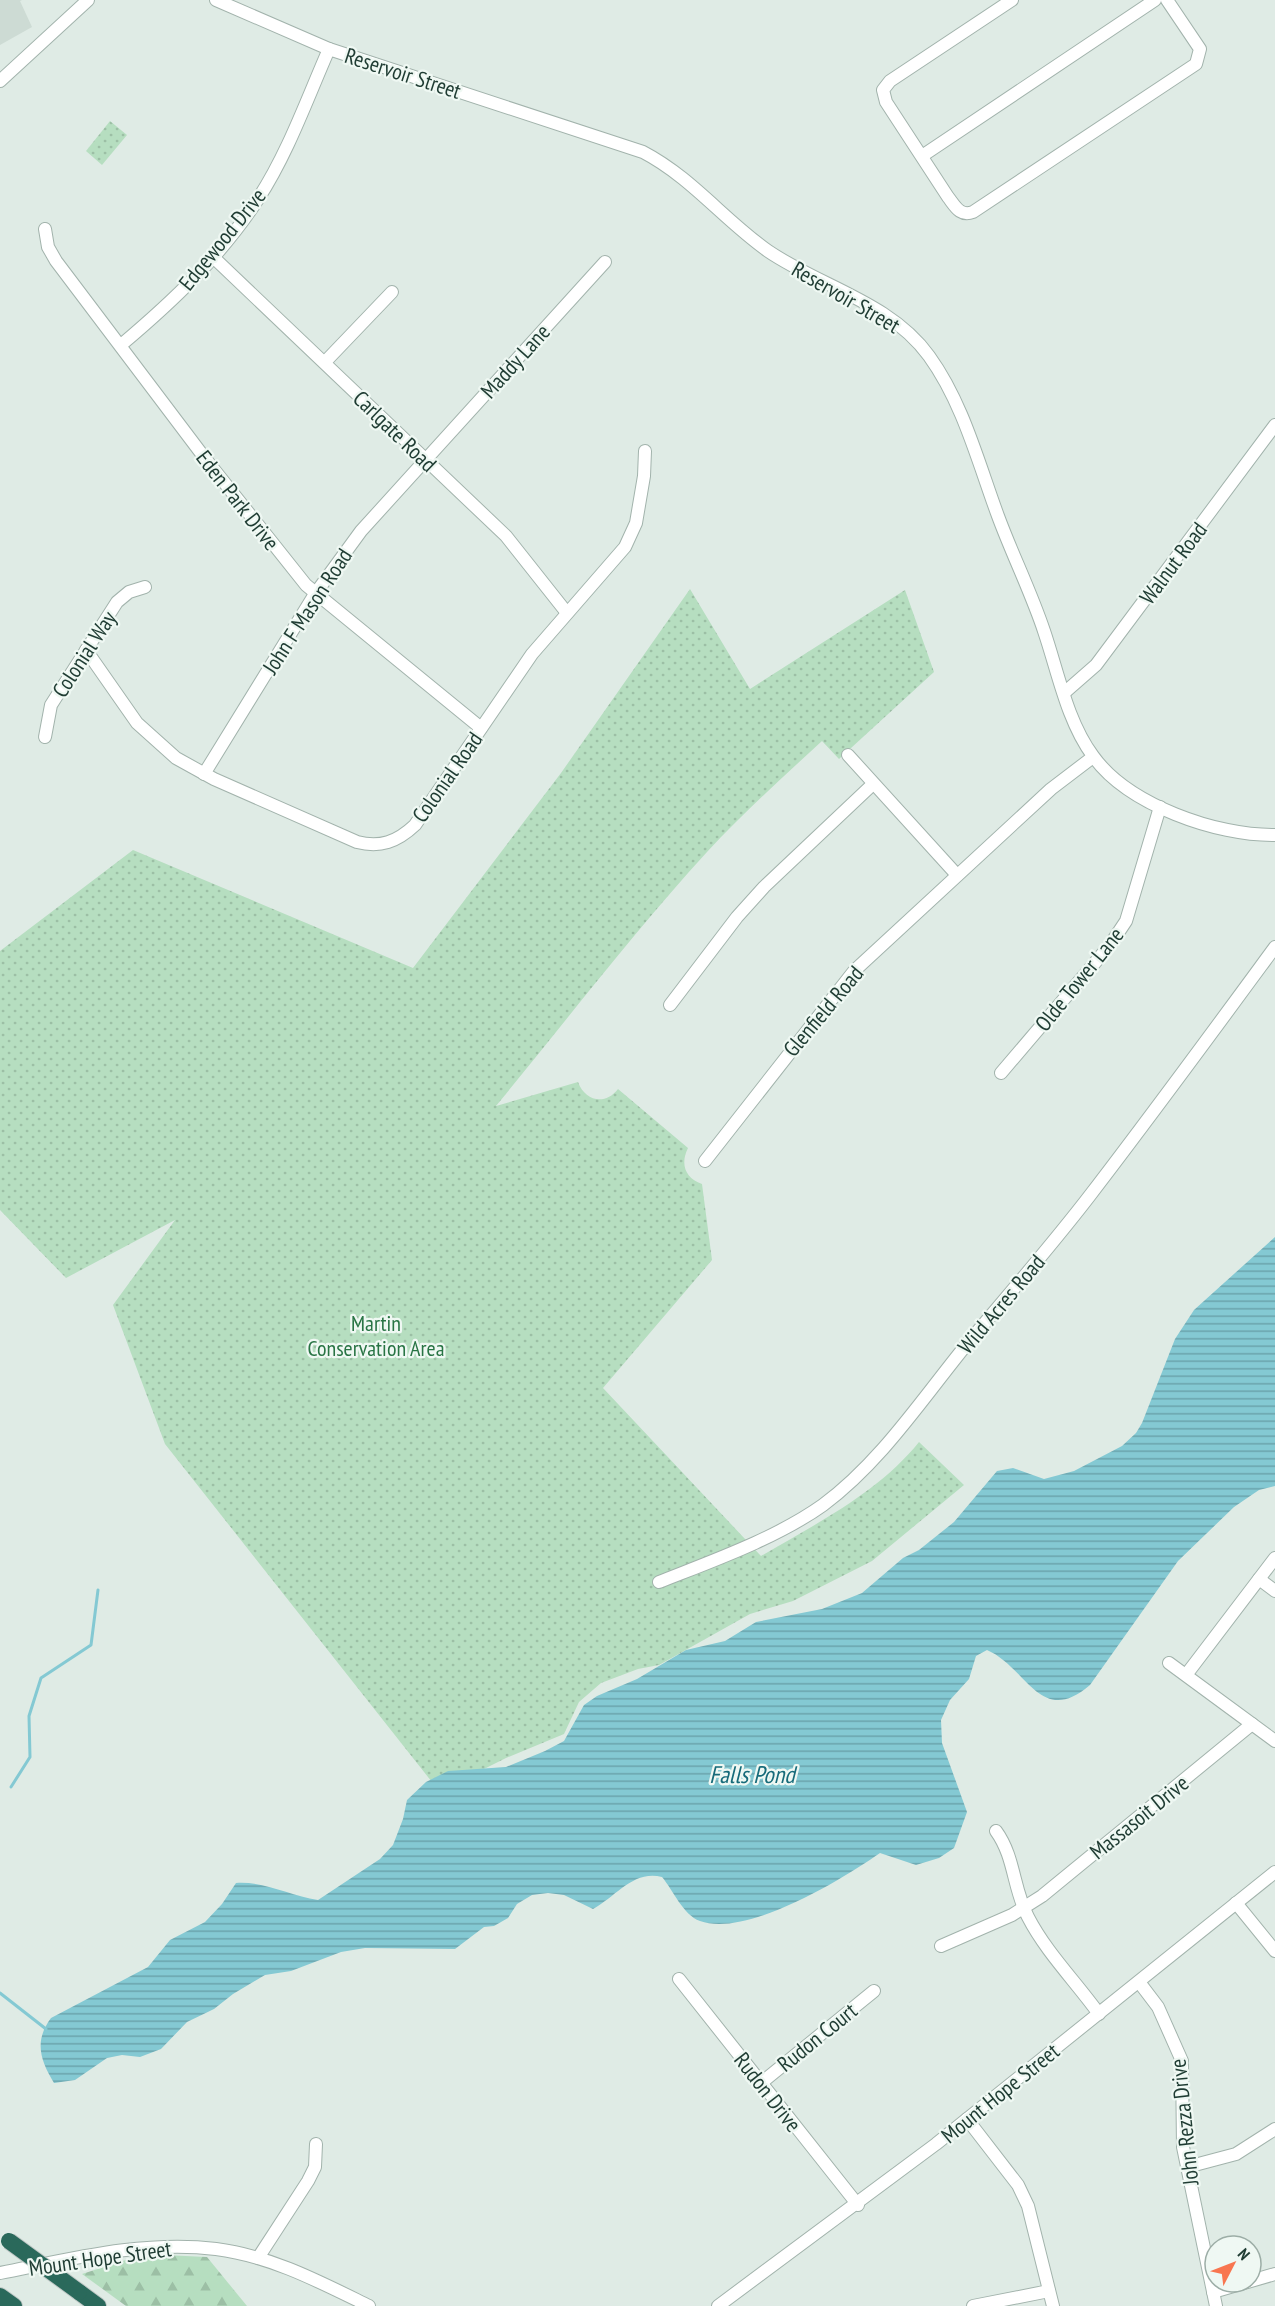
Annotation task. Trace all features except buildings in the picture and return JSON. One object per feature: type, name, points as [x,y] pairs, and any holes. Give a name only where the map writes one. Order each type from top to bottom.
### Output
[{"type":"highway","points":[[4,2238],[98,2306]]},
{"type":"street","points":[[0,81],[88,0]]},
{"type":"street","name":"Reservoir Street","points":[[216,0],[329,49],[643,152],[685,178],[730,221],[770,252],[857,298],[909,334],[938,369],[956,403],[1043,628],[1064,693],[1077,726],[1094,757],[1122,783],[1160,807],[1222,830],[1275,835]]},
{"type":"street","points":[[1012,0],[890,81],[883,90],[886,102],[956,208],[964,213],[973,212],[1196,64],[1200,49],[1167,0]]},
{"type":"street","points":[[922,156],[1155,0]]},
{"type":"street","name":"Edgewood Drive","points":[[121,345],[177,296],[243,220],[266,186],[329,49]]},
{"type":"street","name":"Eden Park Drive","points":[[45,229],[48,247],[56,261],[237,499],[315,594],[389,651],[481,728]]},
{"type":"street","name":"Carlgate Road","points":[[213,257],[326,362],[424,460],[512,543],[567,613]]},
{"type":"street","name":"Maddy Lane","points":[[424,460],[605,262]]},
{"type":"street","points":[[326,362],[392,292]]},
{"type":"street","name":"Walnut Road","points":[[1064,693],[1096,665],[1275,426]]},
{"type":"street","name":"Colonial Road","points":[[86,650],[145,732],[176,758],[204,774],[349,839],[377,845],[395,841],[415,825],[532,654],[625,547],[636,523],[644,476],[645,451]]},
{"type":"street","name":"John F Mason Road","points":[[204,774],[315,594],[361,531],[424,460]]},
{"type":"street","name":"Colonial Way","points":[[45,737],[51,705],[117,602],[129,592],[145,587]]},
{"type":"street","points":[[848,755],[957,875]]},
{"type":"street","name":"Glenfield Road","points":[[705,1161],[848,979],[1051,789],[1094,757]]},
{"type":"street","points":[[670,1005],[737,917],[764,887],[873,784]]},
{"type":"street","name":"Olde Tower Lane","points":[[1001,1073],[1110,945],[1126,921],[1160,807]]},
{"type":"street","name":"Wild Acres Road","points":[[659,1582],[742,1549],[822,1505],[856,1476],[902,1427],[940,1377],[1090,1196],[1275,947]]},
{"type":"street","points":[[1186,1675],[1275,1558]]},
{"type":"street","points":[[1259,1579],[1275,1591]]},
{"type":"street","points":[[1170,1663],[1275,1741]]},
{"type":"street","name":"Massasoit Drive","points":[[941,1946],[1024,1908],[1042,1896],[1252,1724]]},
{"type":"street","points":[[996,1831],[1010,1855],[1024,1908],[1044,1943],[1100,2014]]},
{"type":"street","name":"Mount Hope Street","points":[[718,2306],[858,2205],[1275,1872]]},
{"type":"street","points":[[1236,1903],[1275,1951]]},
{"type":"street","name":"Rudon Drive","points":[[679,1979],[858,2205]]},
{"type":"street","name":"John Rezza Drive","points":[[1139,1982],[1158,2007],[1182,2061],[1183,2146],[1203,2246]]},
{"type":"street","name":"Rudon Court","points":[[761,2083],[874,1991]]},
{"type":"street","points":[[967,2120],[1018,2185],[1028,2206],[1053,2306]]},
{"type":"street","points":[[1186,2167],[1236,2154],[1275,2129]]},
{"type":"street","points":[[258,2258],[308,2181],[315,2167],[316,2144]]},
{"type":"street","name":"Mount Hope Street","points":[[0,2273],[115,2252],[167,2246],[217,2249],[258,2258],[303,2273],[369,2306]]},
{"type":"street","points":[[973,2306],[1049,2291]]},
{"type":"shaded area","points":[[0,0],[22,0],[20,1],[32,27],[0,45]]},
{"type":"green space","points":[[110,121],[127,135],[102,165],[86,151]]},
{"type":"green space","name":"Martin Conservation Area","points":[[690,589],[750,689],[905,590],[934,672],[839,759],[822,741],[763,795],[707,852],[653,914],[496,1106],[578,1082],[585,1094],[596,1099],[607,1098],[618,1089],[688,1148],[684,1165],[688,1174],[702,1184],[712,1260],[603,1388],[761,1556],[866,1492],[903,1460],[919,1442],[964,1485],[872,1561],[793,1601],[750,1614],[659,1665],[638,1669],[601,1683],[579,1702],[564,1734],[472,1775],[443,1796],[165,1444],[113,1305],[175,1220],[66,1278],[0,1210],[0,951],[133,850],[413,968],[561,773]]},
{"type":"green space","points":[[164,2255],[207,2257],[247,2306],[126,2306],[82,2274],[135,2257]]},
{"type":"water","name":"Falls Pond","points":[[1275,1237],[1275,1486],[1259,1490],[1234,1507],[1178,1561],[1090,1685],[1073,1697],[1058,1700],[1046,1697],[1035,1690],[1001,1658],[987,1650],[976,1656],[969,1679],[950,1700],[941,1720],[942,1743],[967,1812],[954,1848],[939,1858],[916,1865],[880,1853],[843,1877],[793,1903],[767,1914],[719,1924],[694,1918],[679,1902],[662,1877],[642,1877],[626,1885],[593,1909],[564,1895],[548,1893],[532,1895],[517,1904],[508,1918],[494,1926],[484,1927],[455,1949],[365,1948],[341,1952],[291,1971],[265,1975],[233,1994],[214,2009],[187,2022],[161,2049],[140,2057],[122,2055],[107,2058],[75,2080],[54,2083],[45,2066],[41,2051],[42,2035],[51,2018],[148,1967],[170,1940],[205,1922],[222,1904],[236,1883],[267,1886],[318,1900],[380,1859],[393,1845],[403,1819],[407,1800],[426,1782],[448,1771],[506,1767],[545,1751],[564,1741],[584,1705],[597,1696],[637,1679],[686,1650],[725,1641],[756,1622],[822,1609],[862,1593],[903,1558],[919,1550],[954,1522],[997,1471],[1013,1468],[1044,1479],[1074,1471],[1122,1446],[1136,1433],[1142,1423],[1175,1339],[1194,1310]]},
{"type":"waterway","points":[[11,1787],[30,1757],[29,1716],[41,1678],[91,1645],[98,1590]]},
{"type":"waterway","points":[[0,1993],[46,2029]]}]
